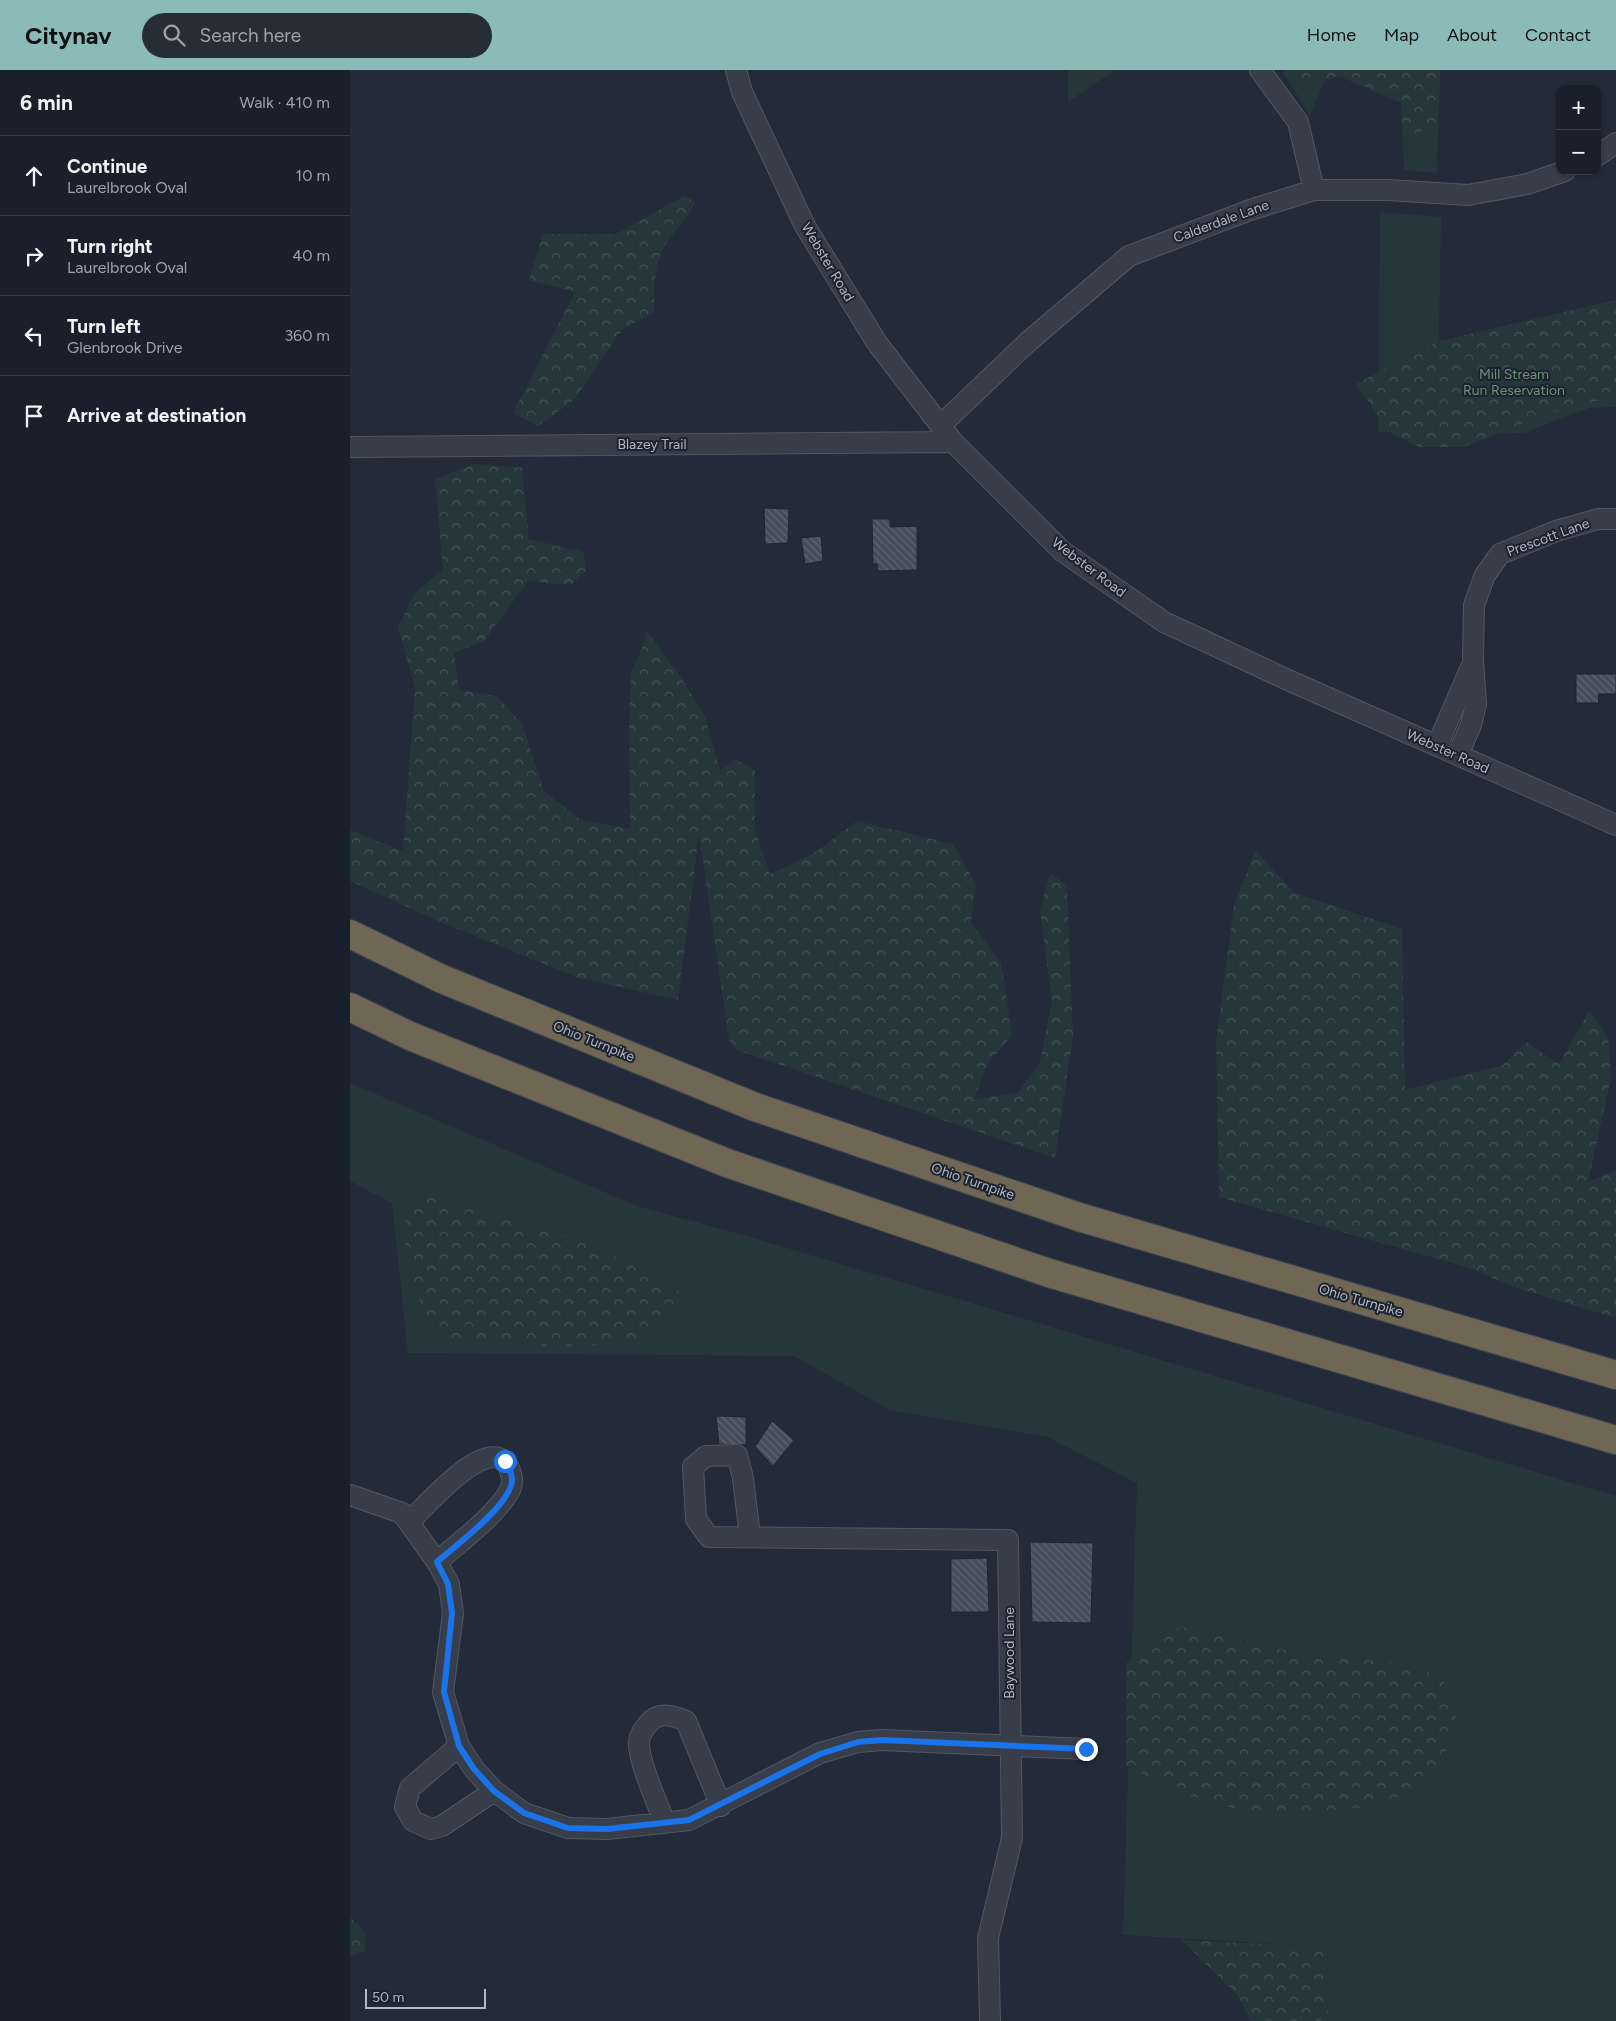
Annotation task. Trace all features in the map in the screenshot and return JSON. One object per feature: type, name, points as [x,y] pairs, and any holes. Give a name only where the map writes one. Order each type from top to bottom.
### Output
[{"type":"highway","name":"Ohio Turnpike","points":[[350,934],[442,979],[754,1107],[1079,1217],[1616,1375]]},
{"type":"highway","points":[[350,1007],[410,1036],[727,1163],[1049,1273],[1616,1440]]},
{"type":"street","name":"Webster Road","points":[[736,70],[742,92],[805,226],[878,343],[953,442],[1062,551],[1164,622],[1616,825]]},
{"type":"street","points":[[1260,70],[1298,122],[1314,190]]},
{"type":"street","points":[[1601,153],[1616,143]]},
{"type":"street","name":"Calderdale Lane","points":[[940,425],[1029,341],[1129,256],[1250,210],[1314,190],[1388,190],[1468,195],[1527,184],[1556,174]]},
{"type":"street","name":"Blazey Trail","points":[[350,447],[953,442]]},
{"type":"street","name":"Prescott Lane","points":[[1458,755],[1471,725],[1476,704],[1473,658],[1474,605],[1484,575],[1500,554],[1556,531],[1598,519],[1616,519]]},
{"type":"street","name":"Prescott Lane","points":[[1437,746],[1468,679],[1473,658]]},
{"type":"street","points":[[409,1522],[463,1470],[478,1460],[500,1457],[505,1461],[513,1478],[511,1488],[498,1507],[437,1562]]},
{"type":"street","points":[[350,1495],[402,1513],[437,1562],[448,1584],[452,1613],[444,1692],[459,1746],[474,1769],[494,1791],[524,1813],[568,1828],[607,1829],[689,1820],[721,1806],[820,1754],[858,1742],[882,1740],[1086,1749]]},
{"type":"street","name":"Baywood Lane","points":[[750,1537],[1008,1540],[1009,1745],[1012,1838],[988,1938],[990,2021]]},
{"type":"street","points":[[665,1823],[640,1755],[639,1742],[642,1731],[651,1720],[659,1716],[672,1715],[686,1721],[721,1806]]},
{"type":"street","points":[[459,1746],[410,1788],[405,1807],[412,1821],[431,1829],[442,1826],[494,1791]]},
{"type":"green space","points":[[1068,70],[1115,70],[1068,102]]},
{"type":"green space","points":[[1282,70],[1329,70],[1310,116]]},
{"type":"green space","points":[[1291,70],[1440,70],[1438,127],[1403,136],[1401,103],[1339,76],[1298,87]]},
{"type":"green space","points":[[1440,70],[1437,173],[1404,170],[1401,103]]},
{"type":"green space","points":[[684,196],[695,202],[660,255],[655,278],[654,312],[622,330],[574,400],[538,426],[513,413],[575,292],[529,280],[543,234],[616,234]]},
{"type":"green space","name":"Mill Stream Run Reservation","points":[[1380,212],[1441,217],[1439,341],[1527,327],[1616,300],[1616,407],[1589,408],[1524,433],[1378,432]]},
{"type":"green space","name":"Mill Stream Run Reservation","points":[[1616,300],[1616,396],[1549,413],[1464,447],[1419,447],[1389,432],[1356,384],[1439,341]]},
{"type":"green space","points":[[475,464],[522,468],[529,539],[583,552],[586,570],[571,585],[528,581],[484,641],[454,653],[459,690],[497,696],[522,724],[544,791],[581,820],[630,829],[629,729],[631,673],[642,648],[646,630],[680,676],[705,716],[720,771],[735,759],[755,770],[755,831],[770,874],[813,854],[857,821],[953,844],[976,884],[971,922],[1001,962],[1012,1036],[988,1063],[974,1099],[1018,1093],[1040,1062],[1052,1001],[1040,911],[1050,873],[1067,886],[1073,1036],[1055,1158],[737,1050],[729,1040],[699,834],[678,1000],[579,978],[438,921],[350,881],[350,830],[403,851],[415,688],[398,627],[415,593],[443,569],[435,479]]},
{"type":"green space","points":[[1255,851],[1295,893],[1402,929],[1405,1090],[1503,1065],[1526,1042],[1559,1064],[1589,1011],[1608,1037],[1611,1078],[1588,1182],[1616,1170],[1616,1318],[1513,1287],[1473,1269],[1219,1197],[1216,1041],[1234,905]]},
{"type":"green space","points":[[350,1083],[637,1206],[754,1238],[1616,1496],[1616,2021],[1328,2021],[1327,1947],[1123,1935],[1137,1483],[1047,1437],[890,1410],[794,1356],[408,1353],[392,1203],[350,1181]]},
{"type":"green space","points":[[420,1195],[589,1242],[692,1299],[668,1314],[639,1343],[554,1347],[445,1338],[422,1308],[405,1251],[406,1212]]},
{"type":"green space","points":[[1180,1627],[1290,1651],[1419,1666],[1444,1683],[1457,1721],[1434,1781],[1377,1807],[1257,1815],[1190,1796],[1126,1766],[1126,1663]]},
{"type":"green space","points":[[350,1917],[364,1931],[366,1951],[350,1956]]},
{"type":"green space","points":[[1182,1940],[1327,1947],[1328,2021],[1251,2021],[1238,1996]]},
{"type":"building","points":[[764,508],[789,509],[788,543],[765,544]]},
{"type":"building","points":[[872,519],[890,519],[890,527],[917,526],[917,570],[878,571],[877,564],[873,564]]},
{"type":"building","points":[[821,536],[823,561],[805,564],[801,538]]},
{"type":"building","points":[[1576,674],[1616,674],[1616,694],[1598,694],[1599,703],[1576,703]]},
{"type":"building","points":[[716,1416],[746,1417],[746,1445],[719,1444]]},
{"type":"building","points":[[772,1421],[794,1440],[773,1466],[755,1447]]},
{"type":"building","points":[[1030,1542],[1093,1543],[1091,1623],[1032,1622]]},
{"type":"building","points":[[987,1558],[989,1612],[951,1612],[951,1559]]},
{"type":"route","points":[[505,1461],[513,1478],[511,1488],[498,1507],[437,1562],[448,1584],[452,1613],[444,1692],[459,1746],[474,1769],[494,1791],[524,1813],[568,1828],[607,1829],[689,1820],[721,1806],[820,1754],[858,1742],[882,1740],[1086,1749]]}]
